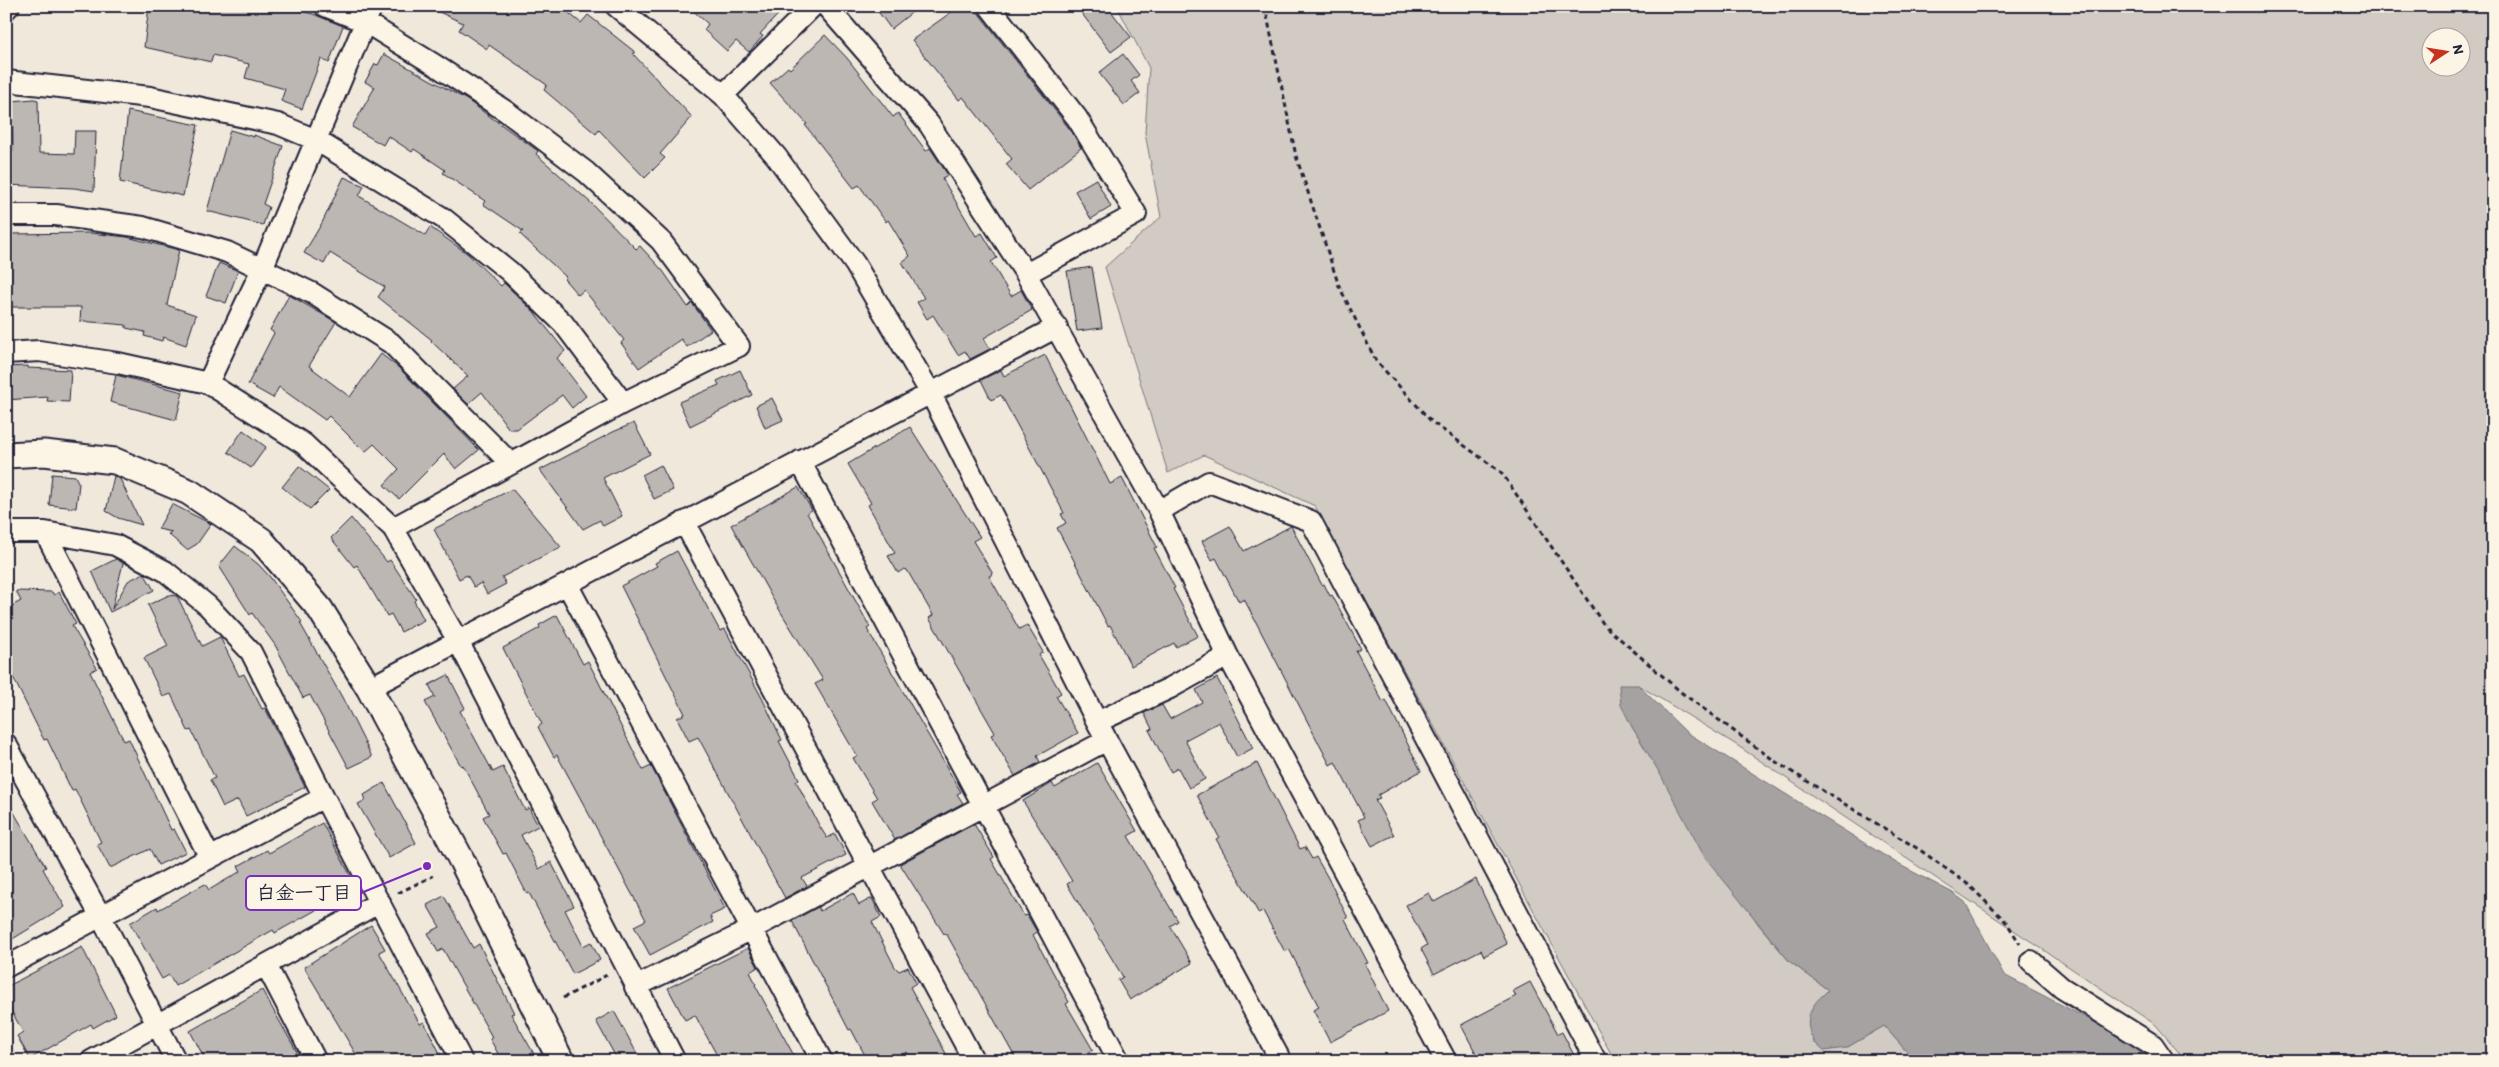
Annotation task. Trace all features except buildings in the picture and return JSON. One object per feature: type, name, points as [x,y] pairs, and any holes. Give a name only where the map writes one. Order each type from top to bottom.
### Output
[{"type":"street","points":[[6,10],[9,6]]},
{"type":"street","points":[[325,6],[368,14],[507,112],[586,172],[661,241],[739,346],[623,403],[393,528]]},
{"type":"street","points":[[616,6],[723,95],[776,156],[855,264],[930,392],[1097,722],[1281,1061]]},
{"type":"street","points":[[723,95],[813,6]]},
{"type":"street","points":[[826,6],[929,124],[1026,274],[1159,511],[1228,656],[1446,1061]]},
{"type":"street","points":[[989,6],[1077,118],[1136,214],[1026,274]]},
{"type":"street","points":[[208,383],[262,269],[368,14]]},
{"type":"street","points":[[6,81],[150,97],[278,124],[316,140],[443,218],[509,271],[563,323],[623,403]]},
{"type":"street","points":[[6,215],[56,216],[144,227],[227,252],[312,293],[391,343],[511,464]]},
{"type":"street","points":[[369,688],[1057,327]]},
{"type":"street","points":[[6,353],[49,353],[118,363],[208,383],[304,444],[393,528],[458,641],[635,987],[675,1061]]},
{"type":"street","points":[[6,455],[44,453],[115,461],[189,492],[261,540],[320,609],[369,688],[462,861],[561,1061]]},
{"type":"street","points":[[800,461],[1119,1061]]},
{"type":"street","points":[[1159,511],[1209,482],[1312,521],[1596,1061]]},
{"type":"street","points":[[684,522],[974,1061]]},
{"type":"street","points":[[6,532],[45,532],[115,545],[165,571],[208,606],[251,652],[324,797],[388,898],[462,1061]]},
{"type":"street","points":[[45,532],[210,858]]},
{"type":"street","points":[[568,584],[822,1061]]},
{"type":"street","points":[[1097,722],[1170,688],[1228,656]]},
{"type":"street","points":[[635,987],[752,929],[1107,740]]},
{"type":"street","points":[[6,744],[101,917],[176,1061]]},
{"type":"street","points":[[6,967],[324,797]]},
{"type":"street","points":[[91,1061],[388,898]]},
{"type":"street","points":[[2031,961],[2062,988],[2153,1045],[2164,1061]]},
{"type":"street","points":[[266,965],[316,1061]]},
{"type":"path","points":[[1265,6],[1296,156],[1339,286],[1376,361],[1432,422],[1502,473],[1604,625],[1682,693],[1779,764],[1920,850],[1969,885],[2007,923],[2031,961]]},
{"type":"path","points":[[388,898],[432,876]]},
{"type":"path","points":[[563,998],[603,977]]},
{"type":"shaded area","points":[[1117,6],[2493,6],[2493,1061],[2186,1061],[2156,1025],[1735,744],[1638,685],[1632,727],[1758,924],[1789,961],[1828,990],[1811,1014],[1810,1027],[1814,1043],[1846,1048],[1884,1026],[1915,1061],[1615,1061],[1315,506],[1204,455],[1168,473],[1105,267],[1161,217],[1145,133],[1149,68]]},
{"type":"shaded area","points":[[1619,685],[1638,685],[1686,732],[1898,864],[1953,893],[1965,902],[2004,975],[2146,1049],[2153,1061],[1915,1061],[1884,1026],[1846,1048],[1824,1051],[1811,1036],[1808,1024],[1814,1005],[1828,990],[1789,961],[1704,856],[1621,705]]},
{"type":"place","name":"白金一丁目","points":[[427,866]]}]
